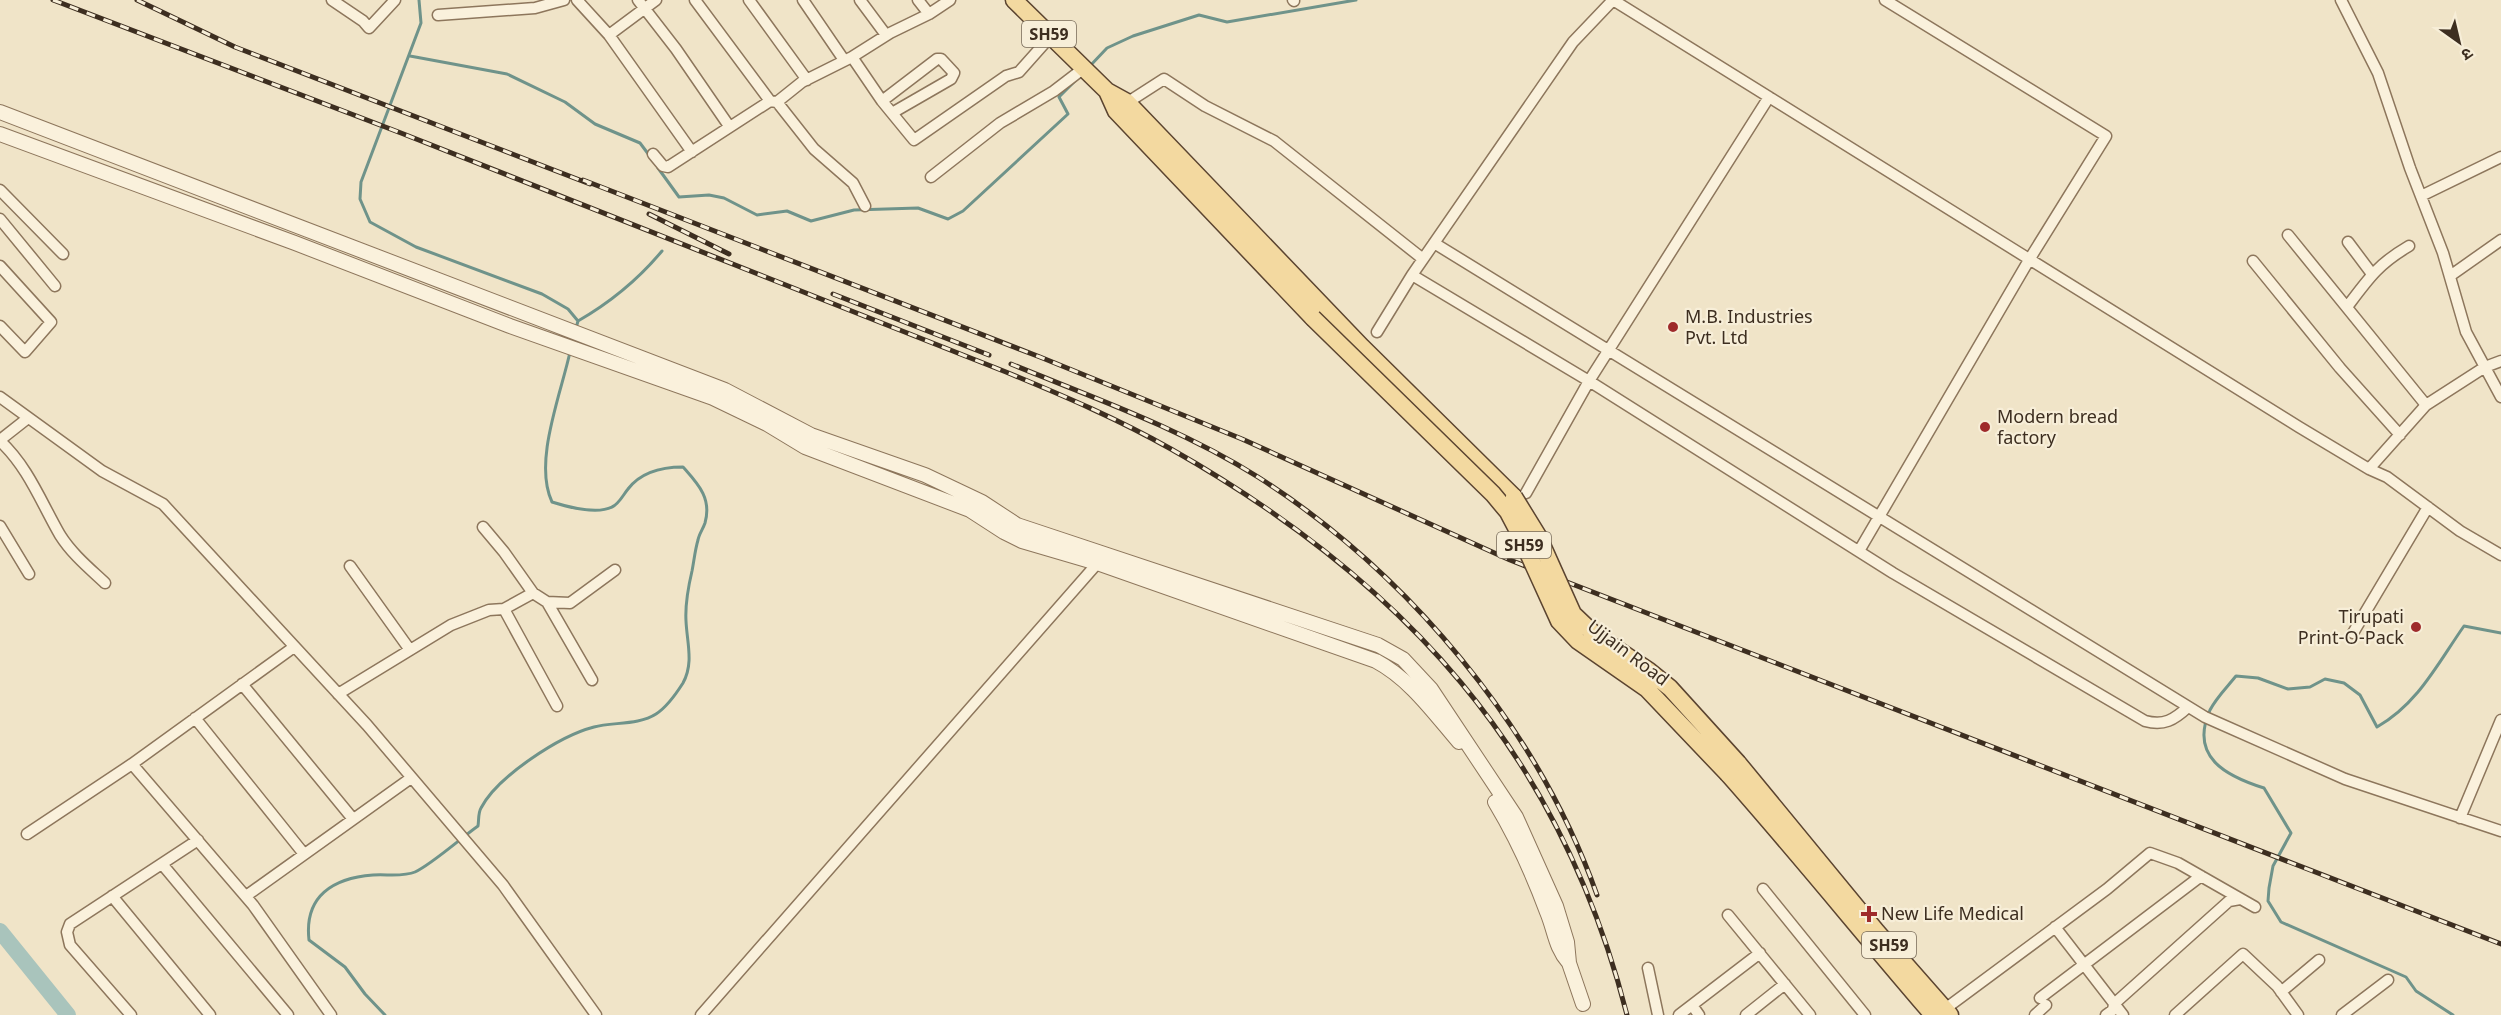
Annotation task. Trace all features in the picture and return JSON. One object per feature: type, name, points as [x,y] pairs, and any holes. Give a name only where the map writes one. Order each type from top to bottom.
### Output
[{"type":"main road","name":"SH59","points":[[1014,0],[1514,496],[1538,536],[1564,598],[1582,625],[1670,688],[1733,768]]},
{"type":"main road","name":"Ujjain Road","points":[[1134,119],[1313,318],[1493,494],[1508,512],[1559,621],[1578,641],[1647,689],[1733,768],[1830,872],[1845,902]]},
{"type":"main road","name":"Ujjain Road","points":[[1733,768],[1803,859],[1845,902],[1943,1013]]},
{"type":"street","points":[[332,0],[363,21],[369,28],[395,0]]},
{"type":"street","points":[[438,15],[535,8],[564,0]]},
{"type":"street","points":[[577,0],[609,35],[692,152]]},
{"type":"street","points":[[609,35],[641,4],[656,0]]},
{"type":"street","points":[[695,0],[814,149],[853,183],[865,206]]},
{"type":"street","points":[[749,0],[807,80]]},
{"type":"street","points":[[803,0],[914,140],[1006,76],[1019,72],[1051,36]]},
{"type":"street","points":[[860,0],[886,35]]},
{"type":"street","points":[[918,0],[929,14]]},
{"type":"street","points":[[653,154],[665,167],[807,80],[886,35],[929,14],[950,0]]},
{"type":"street","points":[[1377,332],[1412,275],[1574,42],[1613,0],[2029,260],[2369,469],[2387,477],[2460,531],[2501,555]]},
{"type":"street","points":[[1859,551],[2029,260],[2106,136],[1885,0]]},
{"type":"street","points":[[2341,0],[2378,73],[2450,276],[2466,332],[2501,397]]},
{"type":"street","points":[[641,4],[729,126]]},
{"type":"street","points":[[882,101],[938,60],[941,59],[954,73],[951,78],[892,113]]},
{"type":"street","points":[[931,177],[1000,123],[1054,91],[1084,68]]},
{"type":"street","points":[[1122,106],[1164,79],[1206,106],[1274,141],[1424,259]]},
{"type":"street","points":[[1526,493],[1589,381],[1769,97]]},
{"type":"street","points":[[0,112],[725,390],[811,435],[925,475],[982,502],[1017,525],[1354,652],[1392,669],[1411,687],[1460,743],[1511,828],[1548,914],[1559,950],[1569,963],[1583,1009]]},
{"type":"street","points":[[0,134],[295,243],[510,326],[713,398],[767,424],[805,447],[970,510],[1022,541],[1101,558]]},
{"type":"street","points":[[2421,196],[2501,156]]},
{"type":"street","points":[[0,190],[63,254]]},
{"type":"street","points":[[0,219],[55,286]]},
{"type":"street","points":[[2288,235],[2426,405]]},
{"type":"street","points":[[2450,276],[2501,240]]},
{"type":"street","points":[[2348,242],[2372,274]]},
{"type":"street","points":[[1434,243],[2205,717],[2345,779],[2501,831]]},
{"type":"street","points":[[2347,307],[2372,274],[2389,258],[2409,246]]},
{"type":"street","points":[[2253,261],[2340,368],[2400,435]]},
{"type":"street","points":[[0,266],[51,322],[25,352],[0,326]]},
{"type":"street","points":[[1412,275],[1589,381],[1859,551],[2145,721],[2159,724],[2174,719],[2188,707]]},
{"type":"street","points":[[2369,469],[2426,405],[2485,367],[2501,361]]},
{"type":"street","points":[[0,397],[117,480],[163,504],[338,694],[474,850],[528,918],[596,1015]]},
{"type":"street","points":[[28,418],[0,441],[34,484],[61,536],[75,556],[105,583]]},
{"type":"street","points":[[2353,633],[2428,507]]},
{"type":"street","points":[[0,526],[29,574]]},
{"type":"street","points":[[483,527],[533,593],[548,602],[570,603],[615,570]]},
{"type":"street","points":[[701,1015],[1101,558]]},
{"type":"street","points":[[350,566],[410,650]]},
{"type":"street","points":[[338,694],[470,617],[489,610],[504,609],[533,593]]},
{"type":"street","points":[[548,602],[592,680]]},
{"type":"street","points":[[504,609],[557,706]]},
{"type":"street","points":[[27,834],[132,764],[294,646]]},
{"type":"street","points":[[242,684],[353,819]]},
{"type":"street","points":[[195,718],[304,854]]},
{"type":"street","points":[[2460,818],[2501,720]]},
{"type":"street","points":[[132,764],[246,896],[331,1015]]},
{"type":"street","points":[[246,896],[411,778]]},
{"type":"street","points":[[131,1015],[70,945],[68,932],[70,924],[198,840]]},
{"type":"street","points":[[1943,1013],[2107,889],[2150,853],[2178,863],[2254,907]]},
{"type":"street","points":[[162,864],[288,1015]]},
{"type":"street","points":[[2035,1015],[2043,1001],[2084,966],[2201,876]]},
{"type":"street","points":[[1763,889],[1865,1015]]},
{"type":"street","points":[[112,896],[210,1015]]},
{"type":"street","points":[[2106,1015],[2112,1010],[2114,1004],[2229,901],[2240,899]]},
{"type":"street","points":[[1728,915],[1810,1015]]},
{"type":"street","points":[[2055,927],[2123,1015]]},
{"type":"street","points":[[1680,1015],[1760,953]]},
{"type":"street","points":[[2175,1015],[2243,954],[2282,992],[2298,1015]]},
{"type":"street","points":[[2282,992],[2319,960]]},
{"type":"street","points":[[1648,968],[1658,1015]]},
{"type":"street","points":[[2342,1015],[2388,980]]},
{"type":"street","points":[[1747,1015],[1785,984]]},
{"type":"street","points":[[1692,1005],[1700,1015]]},
{"type":"waterway","points":[[419,0],[421,23],[361,182],[360,199],[370,222],[416,247],[542,294],[568,309],[578,321],[576,328]]},
{"type":"waterway","points":[[1089,67],[1107,48],[1133,36],[1199,15],[1227,22],[1356,0]]},
{"type":"waterway","points":[[410,56],[507,74],[565,102],[595,124],[640,143],[649,155]]},
{"type":"waterway","points":[[658,168],[679,197],[709,195],[724,198],[757,215],[787,211],[811,221],[854,210],[918,208],[948,219],[963,211],[1068,114],[1059,97],[1076,80]]},
{"type":"waterway","points":[[578,321],[623,290],[662,251]]},
{"type":"waterway","points":[[385,1015],[365,994],[345,967],[309,940],[311,912],[324,892],[345,880],[373,875],[406,874],[422,868],[478,826],[480,810],[489,796],[530,759],[580,732],[601,725],[642,720],[656,714],[671,700],[683,683],[688,668],[686,602],[697,544],[707,514],[705,499],[683,467],[660,469],[639,478],[617,504],[605,509],[582,509],[552,502],[547,486],[547,448],[570,352]]},
{"type":"waterway","points":[[2453,1015],[2416,991],[2406,977],[2281,922],[2268,901],[2269,888],[2273,866],[2291,833],[2264,788],[2237,777],[2215,762],[2204,740],[2205,726],[2210,710],[2236,676],[2258,678],[2288,689],[2310,687],[2325,679],[2344,683],[2360,695],[2377,727],[2391,718],[2416,695],[2464,626],[2501,633]]},
{"type":"waterway","points":[[0,931],[68,1015]]},
{"type":"railway","points":[[53,0],[401,133],[1027,381],[1151,438],[1255,500],[1331,556],[1400,617],[1461,683],[1515,755],[1560,834],[1598,921],[1627,1015]]},
{"type":"railway","points":[[137,0],[235,47],[590,184]]},
{"type":"railway","points":[[583,180],[1040,357],[1242,439],[1510,560],[2501,944]]},
{"type":"railway","points":[[649,214],[729,254]]},
{"type":"railway","points":[[833,294],[989,355]]},
{"type":"railway","points":[[1011,364],[1137,415],[1229,460],[1313,515],[1366,559],[1415,607],[1461,659],[1503,714],[1540,773],[1572,833],[1597,895]]},
{"type":"place","name":"M.B. Industries Pvt. Ltd","points":[[1673,327]]},
{"type":"place","name":"Modern bread factory","points":[[1985,427]]},
{"type":"place","name":"Tirupati Print-O-Pack","points":[[2416,627]]},
{"type":"place","name":"New Life Medical","points":[[1869,914]]}]
